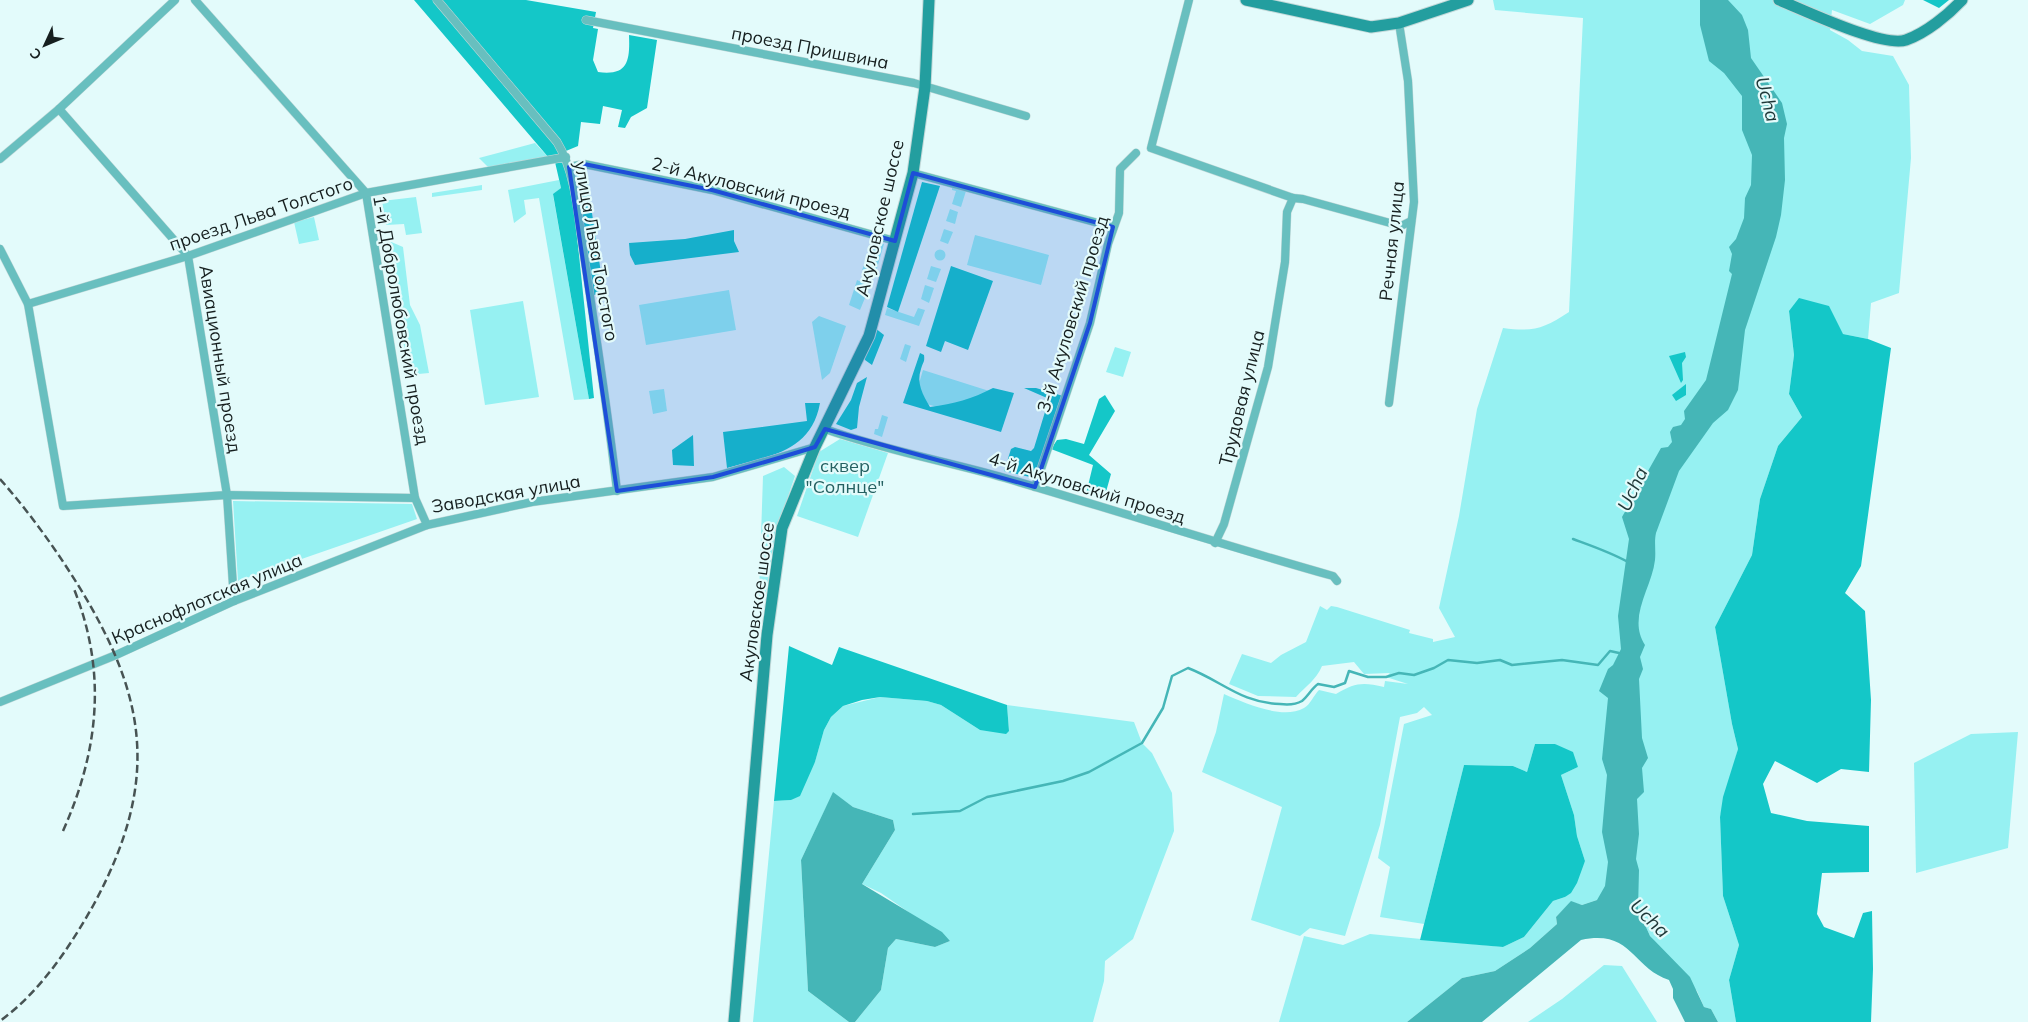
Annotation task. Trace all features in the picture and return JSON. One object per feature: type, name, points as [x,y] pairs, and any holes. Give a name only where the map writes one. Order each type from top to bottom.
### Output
[{"type":"street","points":[[0,159],[59,109],[175,0]]},
{"type":"street","name":"1-й Добролюбовский проезд","points":[[195,0],[366,193],[415,498]]},
{"type":"street","name":"улица Льва Толстого","points":[[437,0],[557,142],[566,156],[617,491]]},
{"type":"street","name":"Акуловское шоссе","points":[[734,1022],[767,635],[782,528],[815,447],[869,336],[913,173],[924,87],[929,0]]},
{"type":"street","points":[[1189,0],[1151,148],[1293,198],[1303,199],[1401,226],[1411,221]]},
{"type":"street","points":[[1246,0],[1371,27],[1399,23],[1468,0]]},
{"type":"street","points":[[1780,0],[1874,37],[1904,41],[1923,31],[1962,0]]},
{"type":"street","name":"проезд Пришвина","points":[[586,20],[924,87],[1026,116]]},
{"type":"street","name":"Речная улица","points":[[1389,403],[1414,202],[1408,81],[1399,23]]},
{"type":"street","name":"Авиационный проезд","points":[[59,109],[188,256],[227,495],[234,601]]},
{"type":"street","name":"3-й Акуловский проезд","points":[[1035,486],[1090,323],[1112,227],[1119,213],[1120,169],[1136,153]]},
{"type":"street","name":"проезд Льва Толстого","points":[[28,304],[188,256],[366,193],[566,156]]},
{"type":"street","name":"2-й Акуловский проезд","points":[[569,167],[584,164],[712,190],[895,241]]},
{"type":"street","points":[[913,173],[1112,227]]},
{"type":"street","name":"Трудовая улица","points":[[1215,543],[1224,524],[1268,367],[1285,262],[1287,212],[1293,198]]},
{"type":"street","points":[[0,248],[28,304]]},
{"type":"street","name":"Заводская улица","points":[[28,304],[64,506],[227,495],[415,498],[427,525],[532,502],[713,477],[815,447]]},
{"type":"street","name":"4-й Акуловский проезд","points":[[825,429],[887,448],[1035,486],[1215,543],[1333,576],[1337,581]]},
{"type":"street","name":"Краснофлотская улица","points":[[0,702],[116,655],[234,601],[427,525]]},
{"type":"highlighted area","points":[[584,164],[712,190],[895,241],[913,173],[1113,227],[1090,323],[1035,487],[825,429],[815,447],[782,457],[713,477],[617,491],[569,167]]},
{"type":"green space","points":[[1493,0],[1905,0],[1903,5],[1870,24],[1832,10],[1830,30],[1848,40],[1862,51],[1893,56],[1909,85],[1911,158],[1899,293],[1871,303],[1868,339],[1843,334],[1789,311],[1794,355],[1789,394],[1802,417],[1778,446],[1760,499],[1752,555],[1715,627],[1738,749],[1720,817],[1723,896],[1739,945],[1729,980],[1736,1022],[1718,1022],[1711,1009],[1704,1007],[1697,991],[1650,936],[1638,909],[1597,900],[1582,905],[1571,902],[1556,917],[1557,924],[1530,948],[1495,971],[1462,978],[1407,1022],[1279,1022],[1304,936],[1343,945],[1370,934],[1503,947],[1524,937],[1553,901],[1565,897],[1585,861],[1577,836],[1574,815],[1561,775],[1578,767],[1555,744],[1535,744],[1527,772],[1513,766],[1464,765],[1424,924],[1380,917],[1390,867],[1378,858],[1404,724],[1432,715],[1424,707],[1417,713],[1400,717],[1380,825],[1345,936],[1310,928],[1300,936],[1251,920],[1282,807],[1202,772],[1216,732],[1224,694],[1264,709],[1285,712],[1304,708],[1319,690],[1336,694],[1359,684],[1384,687],[1385,681],[1408,684],[1386,677],[1390,673],[1364,674],[1354,662],[1322,666],[1314,679],[1296,697],[1258,696],[1229,684],[1242,654],[1271,663],[1281,655],[1306,642],[1320,606],[1327,610],[1331,606],[1337,607],[1410,630],[1409,633],[1433,639],[1433,642],[1455,637],[1439,608],[1459,516],[1477,409],[1503,328],[1522,330],[1538,328],[1569,312],[1583,18],[1495,10]]},
{"type":"green space","points":[[535,143],[549,158],[490,169],[479,158]]},
{"type":"green space","points":[[559,180],[561,188],[553,195],[589,399],[574,400],[539,198],[524,200],[526,214],[514,223],[508,190]]},
{"type":"green space","points":[[482,185],[482,190],[432,197],[432,193]]},
{"type":"green space","points":[[952,187],[966,191],[961,207],[952,204],[956,191],[952,190]]},
{"type":"green space","points":[[416,197],[422,233],[406,235],[404,224],[386,225],[382,201]]},
{"type":"green space","points":[[950,209],[958,212],[955,224],[946,221]]},
{"type":"green space","points":[[314,217],[319,240],[299,244],[294,222]]},
{"type":"green space","points":[[944,229],[953,232],[948,244],[940,241]]},
{"type":"green space","points":[[975,235],[1049,255],[1041,285],[967,265]]},
{"type":"green space","points":[[389,241],[403,247],[410,305],[420,325],[429,373],[408,375]]},
{"type":"green space","points":[[874,241],[884,244],[875,275],[862,270]]},
{"type":"green space","points":[[940,249],[946,255],[940,261],[934,255]]},
{"type":"green space","points":[[931,266],[941,269],[936,282],[927,279]]},
{"type":"green space","points":[[857,280],[870,286],[860,310],[849,305]]},
{"type":"green space","points":[[925,285],[934,288],[929,303],[921,299]]},
{"type":"green space","points":[[729,290],[736,330],[646,345],[639,305]]},
{"type":"green space","points":[[523,301],[539,397],[485,405],[470,310]]},
{"type":"green space","points":[[887,308],[914,317],[918,308],[925,310],[919,326],[885,315]]},
{"type":"green space","points":[[819,316],[846,326],[830,373],[822,380],[812,322]]},
{"type":"green space","points":[[905,344],[911,346],[906,362],[900,359]]},
{"type":"green space","points":[[1115,347],[1131,352],[1123,377],[1106,372]]},
{"type":"green space","points":[[923,370],[1005,396],[996,425],[914,400]]},
{"type":"green space","points":[[664,389],[667,411],[653,414],[649,391]]},
{"type":"green space","points":[[882,415],[888,417],[882,437],[874,434],[875,429],[878,429]]},
{"type":"green space","name":"сквер \"Солнце\"","points":[[840,439],[888,453],[858,537],[797,516],[819,452]]},
{"type":"green space","points":[[784,467],[795,476],[777,529],[765,597],[759,596],[763,476]]},
{"type":"green space","points":[[233,501],[412,504],[417,519],[238,581]]},
{"type":"green space","points":[[880,697],[927,701],[941,705],[980,730],[1009,731],[1007,705],[1134,722],[1142,743],[1152,753],[1172,793],[1174,831],[1133,939],[1105,961],[1104,981],[1093,1022],[855,1022],[881,990],[888,948],[896,939],[935,947],[950,941],[881,893],[862,884],[895,830],[893,820],[853,807],[833,793],[801,860],[808,991],[849,1022],[753,1022],[774,801],[791,800],[815,762],[824,730],[831,717],[843,706]]},
{"type":"green space","points":[[2018,732],[2008,848],[1916,873],[1914,763],[1971,734]]},
{"type":"green space","points":[[1604,965],[1622,966],[1657,1022],[1528,1022],[1562,999]]},
{"type":"shaded area","points":[[414,0],[526,0],[596,12],[593,28],[598,29],[593,60],[598,72],[616,72],[625,65],[629,52],[629,35],[657,40],[647,108],[631,117],[625,128],[618,127],[622,110],[603,106],[600,124],[581,122],[578,146],[549,158]]},
{"type":"shaded area","points":[[1923,0],[1949,0],[1939,8]]},
{"type":"shaded area","points":[[555,162],[570,163],[571,177],[586,173],[604,293],[590,296],[572,188],[594,398],[589,399],[553,194],[561,188]]},
{"type":"shaded area","points":[[922,182],[940,186],[898,312],[887,307]]},
{"type":"shaded area","points":[[734,230],[734,241],[739,252],[635,265],[630,255],[629,243],[685,239]]},
{"type":"shaded area","points":[[951,266],[993,281],[968,350],[945,341],[941,352],[926,346]]},
{"type":"shaded area","points":[[1799,298],[1829,306],[1843,334],[1868,339],[1891,348],[1861,566],[1845,593],[1865,611],[1871,700],[1869,772],[1841,769],[1817,783],[1775,761],[1763,784],[1771,813],[1807,821],[1869,826],[1869,872],[1822,873],[1817,914],[1824,927],[1854,938],[1863,913],[1872,911],[1873,969],[1871,1022],[1736,1022],[1729,980],[1739,945],[1723,896],[1720,817],[1723,797],[1738,749],[1715,627],[1752,555],[1760,499],[1778,446],[1802,417],[1789,394],[1794,355],[1789,311]]},
{"type":"shaded area","points":[[875,328],[884,335],[872,365],[865,360],[864,355]]},
{"type":"shaded area","points":[[1685,352],[1686,357],[1682,363],[1683,380],[1681,383],[1669,356]]},
{"type":"shaded area","points":[[920,353],[924,355],[924,359],[919,379],[930,407],[963,400],[993,388],[1014,393],[1001,432],[903,403]]},
{"type":"shaded area","points":[[867,377],[859,407],[857,428],[851,430],[836,424],[851,400],[857,383]]},
{"type":"shaded area","points":[[1686,384],[1686,395],[1676,401],[1672,395]]},
{"type":"shaded area","points":[[1024,388],[1036,388],[1063,396],[1037,471],[1030,477],[1004,471],[1011,449],[1015,447],[1031,451],[1034,448],[1048,402],[1047,398]]},
{"type":"shaded area","points":[[1105,395],[1115,411],[1089,455],[1111,474],[1104,499],[1086,494],[1093,465],[1051,449],[1057,440],[1066,439],[1084,444],[1099,399]]},
{"type":"shaded area","points":[[805,403],[820,403],[815,420],[807,433],[797,442],[786,450],[727,468],[723,432],[807,421]]},
{"type":"shaded area","points":[[693,435],[694,466],[673,465],[672,450]]},
{"type":"shaded area","points":[[789,646],[832,665],[839,647],[1007,705],[1009,731],[1006,734],[980,730],[941,705],[927,701],[880,697],[862,700],[843,706],[831,717],[824,730],[815,762],[800,796],[791,800],[774,801]]},
{"type":"shaded area","points":[[1535,744],[1555,744],[1573,752],[1578,767],[1561,775],[1574,815],[1577,836],[1585,861],[1577,883],[1571,893],[1553,901],[1524,937],[1503,947],[1420,940],[1464,765],[1513,766],[1527,772]]},
{"type":"water","name":"Ucha","points":[[1700,0],[1728,0],[1742,15],[1748,30],[1751,58],[1782,103],[1787,124],[1784,138],[1785,180],[1781,215],[1776,237],[1745,330],[1738,390],[1728,410],[1713,423],[1679,471],[1656,533],[1653,571],[1639,613],[1640,634],[1645,645],[1640,657],[1643,669],[1639,679],[1642,738],[1648,758],[1642,768],[1644,792],[1637,799],[1639,834],[1636,859],[1639,870],[1638,909],[1650,936],[1690,977],[1704,1007],[1711,1009],[1718,1022],[1685,1022],[1673,998],[1673,989],[1669,980],[1647,967],[1622,945],[1611,940],[1598,938],[1581,940],[1482,1022],[1407,1022],[1462,978],[1495,971],[1530,948],[1557,924],[1556,917],[1571,901],[1582,905],[1597,900],[1605,886],[1608,862],[1602,832],[1607,775],[1602,759],[1608,698],[1599,691],[1608,669],[1613,665],[1621,649],[1618,616],[1629,539],[1622,517],[1661,448],[1668,447],[1672,442],[1670,432],[1673,427],[1681,425],[1685,419],[1684,411],[1706,380],[1732,274],[1729,271],[1732,254],[1729,247],[1736,239],[1744,218],[1745,198],[1751,185],[1752,155],[1742,130],[1742,96],[1724,73],[1709,61],[1700,25]]},
{"type":"water","points":[[833,792],[853,807],[893,820],[895,830],[862,884],[942,932],[950,941],[935,947],[896,939],[888,948],[881,990],[855,1022],[849,1022],[808,991],[801,860]]},
{"type":"waterway","points":[[1573,539],[1608,552],[1628,562]]},
{"type":"waterway","points":[[913,814],[960,811],[987,797],[1063,781],[1089,772],[1142,743],[1163,708],[1172,676],[1188,668],[1243,696],[1266,703],[1289,705],[1302,701],[1318,684],[1334,687],[1345,683],[1349,671],[1368,677],[1386,677],[1399,673],[1414,675],[1434,668],[1448,660],[1477,663],[1500,660],[1512,665],[1562,660],[1598,665],[1610,651],[1619,653]]},
{"type":"railway","points":[[0,479],[51,544],[78,585],[102,627],[120,666],[131,705],[137,742],[136,780],[129,819],[115,860],[94,904],[75,936],[41,983],[0,1021]]},
{"type":"railway","points":[[63,831],[85,771],[94,711],[95,681],[91,650],[74,589]]}]
